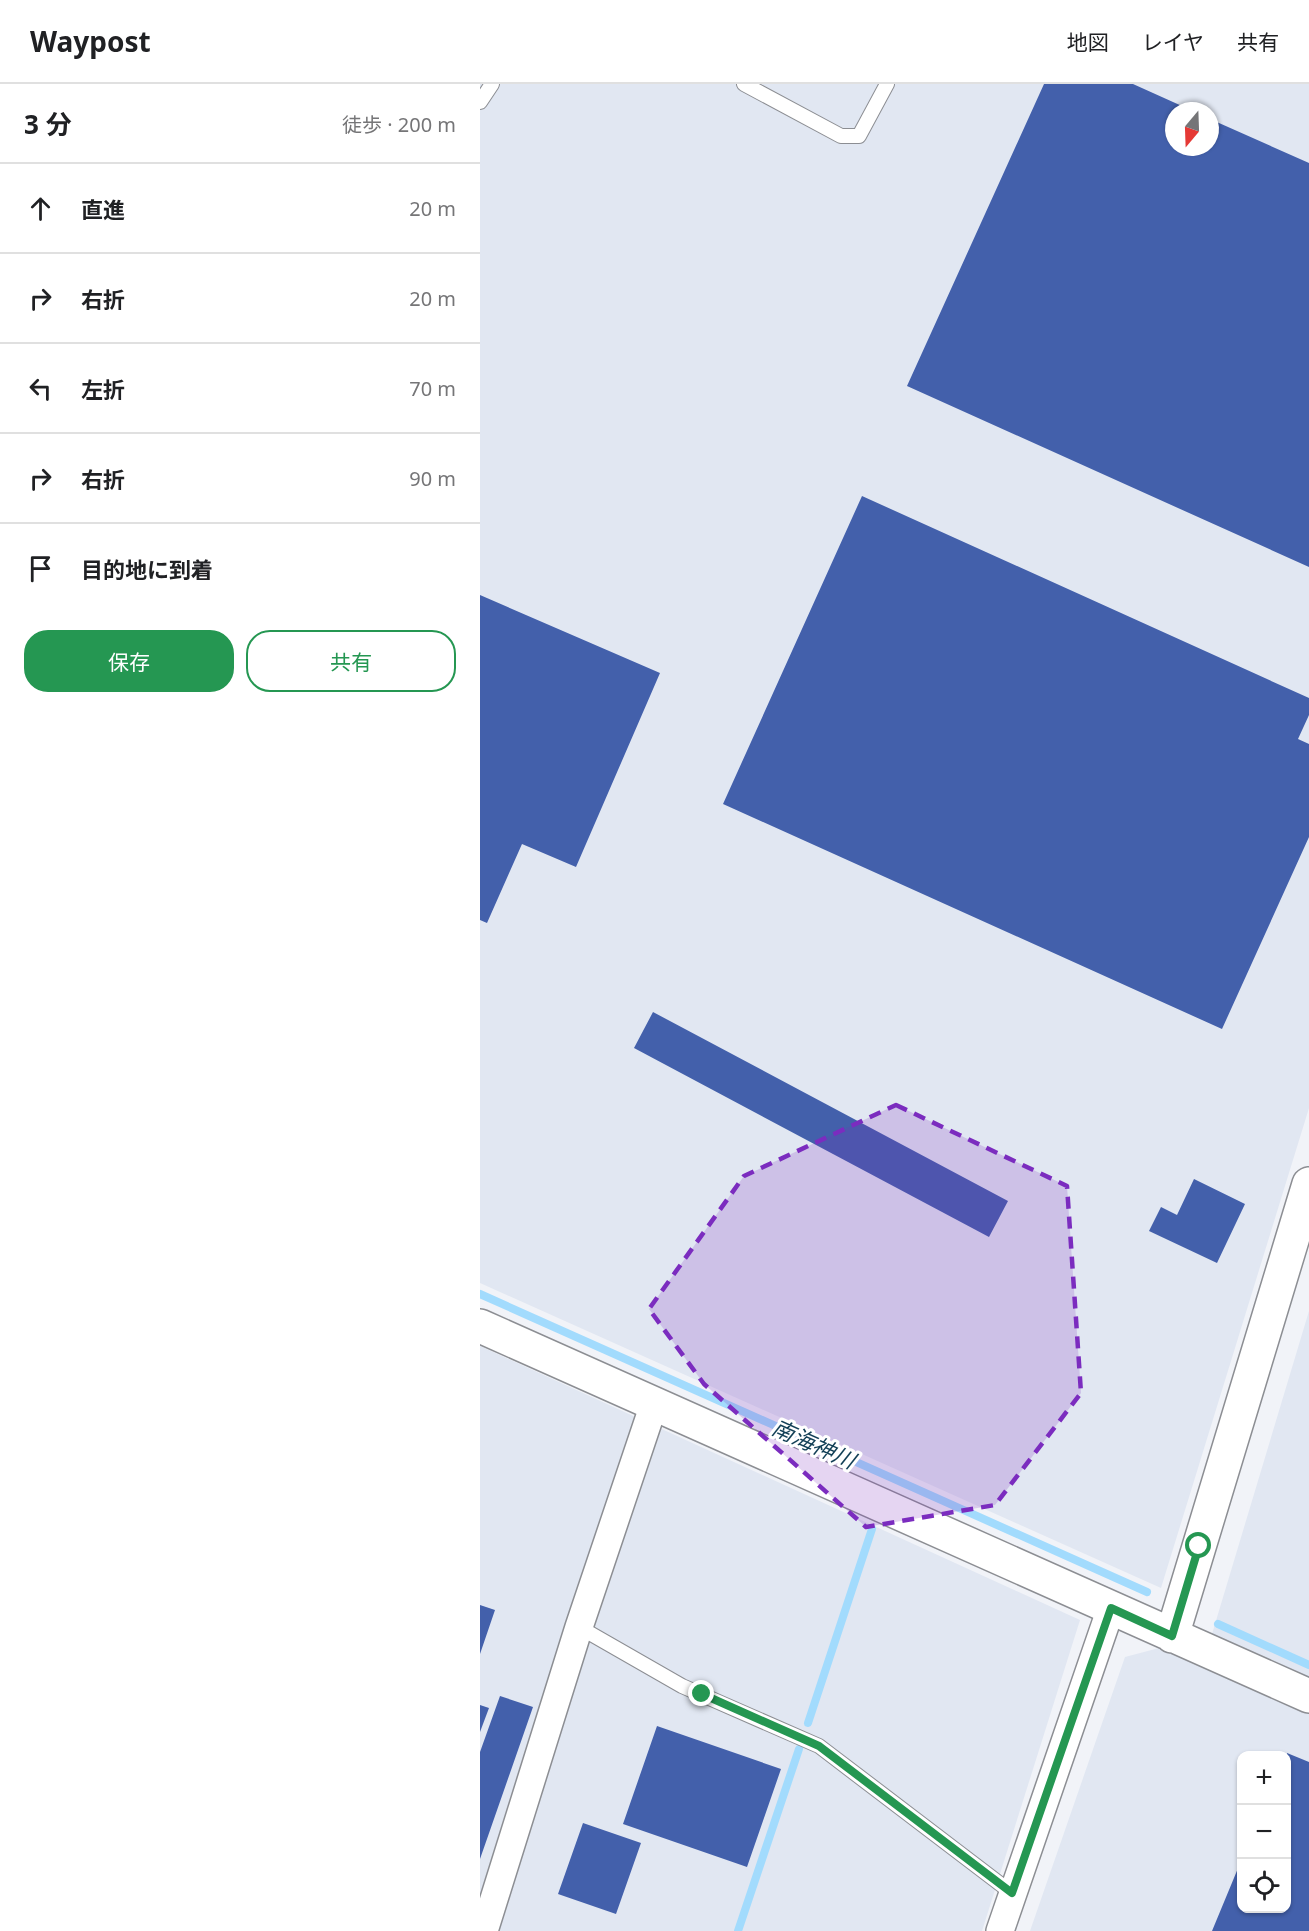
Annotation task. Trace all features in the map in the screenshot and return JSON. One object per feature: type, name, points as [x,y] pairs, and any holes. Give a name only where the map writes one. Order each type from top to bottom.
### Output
[{"type":"street","points":[[1172,1636],[1309,1184]]},
{"type":"street","points":[[480,1326],[1309,1696]]},
{"type":"street","points":[[484,1931],[579,1627],[654,1404]]},
{"type":"street","points":[[999,1931],[1111,1608]]},
{"type":"lane","points":[[480,102],[492,84]]},
{"type":"lane","points":[[744,84],[841,136],[859,136],[887,84]]},
{"type":"lane","points":[[579,1627],[682,1686],[819,1746],[1012,1893]]},
{"type":"highlighted area","points":[[896,1105],[1067,1186],[1081,1393],[995,1505],[866,1527],[704,1384],[649,1309],[744,1176]]},
{"type":"shaded area","points":[[480,84],[1309,84],[1309,1108],[1161,1588],[480,1283]]},
{"type":"shaded area","points":[[1309,1311],[1309,1931],[1030,1931],[1125,1657],[1212,1634]]},
{"type":"shaded area","points":[[480,1346],[1080,1620],[982,1931],[480,1931]]},
{"type":"building","points":[[1044,84],[1133,84],[1173,102],[1165,102],[1165,156],[1219,156],[1219,123],[1309,163],[1309,567],[907,386]]},
{"type":"building","points":[[862,496],[1309,698],[1309,715],[1298,739],[1309,744],[1309,837],[1222,1029],[723,804]]},
{"type":"building","points":[[480,595],[660,673],[576,867],[522,844],[487,923],[480,920]]},
{"type":"building","points":[[653,1012],[1008,1201],[989,1237],[634,1048]]},
{"type":"building","points":[[1194,1179],[1245,1204],[1217,1263],[1149,1231],[1161,1207],[1177,1215]]},
{"type":"building","points":[[480,1605],[495,1610],[480,1654]]},
{"type":"building","points":[[500,1696],[533,1707],[480,1859],[480,1752]]},
{"type":"building","points":[[480,1705],[489,1708],[480,1732]]},
{"type":"building","points":[[657,1726],[781,1769],[747,1867],[623,1824]]},
{"type":"building","points":[[1291,1755],[1309,1762],[1309,1931],[1212,1931],[1237,1871],[1237,1913],[1291,1913]]},
{"type":"building","points":[[583,1823],[641,1843],[616,1914],[558,1894]]},
{"type":"waterway","name":"南海神川","points":[[480,1294],[1147,1592]]},
{"type":"waterway","points":[[808,1723],[872,1529]]},
{"type":"waterway","name":"南海神川","points":[[1218,1624],[1309,1665]]},
{"type":"waterway","points":[[738,1931],[799,1749]]},
{"type":"route","points":[[702,1694],[819,1746],[1012,1893],[1111,1608],[1172,1636],[1199,1546]]}]
